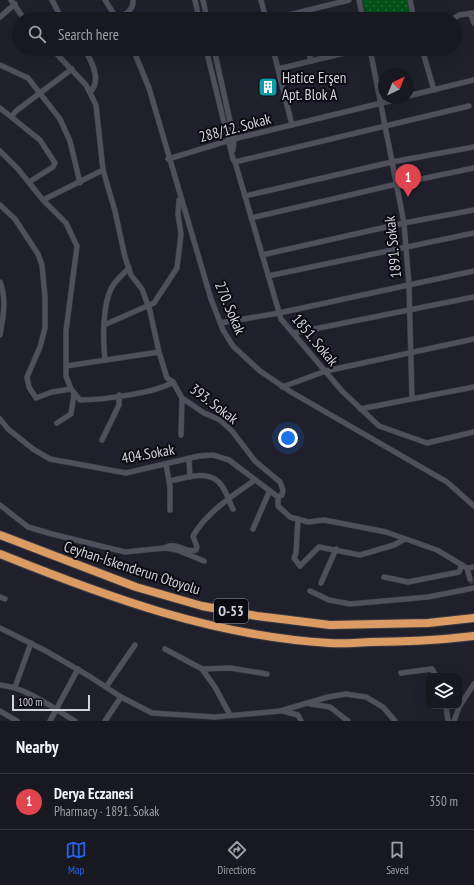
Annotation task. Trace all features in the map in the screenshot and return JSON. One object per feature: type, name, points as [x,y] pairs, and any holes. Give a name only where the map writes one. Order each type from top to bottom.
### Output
[{"type":"highway","name":"Ceyhan-İskenderun Otoyolu","points":[[0,535],[136,587],[202,606],[257,616],[330,625],[428,624],[474,618]]},
{"type":"highway","name":"O-53","points":[[0,554],[130,604],[197,623],[255,634],[329,643],[429,642],[474,636]]},
{"type":"street","points":[[52,0],[58,12]]},
{"type":"street","points":[[105,0],[113,12]]},
{"type":"street","points":[[129,12],[132,8],[133,0]]},
{"type":"street","points":[[195,0],[198,12]]},
{"type":"street","points":[[203,0],[206,12]]},
{"type":"street","points":[[261,0],[264,12]]},
{"type":"street","points":[[300,12],[350,0]]},
{"type":"street","points":[[359,0],[362,12]]},
{"type":"street","points":[[410,0],[413,12]]},
{"type":"street","points":[[0,17],[13,2],[19,12]]},
{"type":"street","points":[[462,15],[472,13],[474,23]]},
{"type":"street","name":"393. Sokak","points":[[59,56],[91,91],[99,118],[104,170],[129,268],[142,289],[150,311],[159,352],[167,378],[173,382],[182,398],[204,413],[220,420],[232,431],[255,462],[280,482],[283,490],[282,495],[278,497],[278,506],[290,517],[308,522],[324,520],[354,524],[437,550],[464,567]]},
{"type":"street","points":[[88,56],[93,64],[95,83],[91,91]]},
{"type":"street","name":"270. Sokak","points":[[136,56],[149,88],[168,158],[211,299],[220,323],[233,346],[245,358],[282,386],[447,482],[474,506]]},
{"type":"street","points":[[208,56],[231,140]]},
{"type":"street","points":[[215,56],[231,140]]},
{"type":"street","points":[[275,56],[292,125]]},
{"type":"street","points":[[310,56],[311,61]]},
{"type":"street","points":[[278,69],[332,56]]},
{"type":"street","name":"1891. Sokak","points":[[371,56],[378,88]]},
{"type":"street","points":[[424,56],[434,90]]},
{"type":"street","points":[[0,65],[28,78],[60,118],[70,142],[80,183]]},
{"type":"street","points":[[12,116],[16,111],[72,69]]},
{"type":"street","points":[[414,95],[474,80]]},
{"type":"street","name":"288/12. Sokak","points":[[168,158],[231,140],[378,104]]},
{"type":"street","name":"1891. Sokak","points":[[381,104],[404,223],[410,310],[412,399]]},
{"type":"street","points":[[234,160],[386,127],[470,106]]},
{"type":"street","points":[[0,108],[12,116],[40,140],[54,164],[53,167],[29,182]]},
{"type":"street","name":"1851. Sokak","points":[[231,140],[234,160],[281,319],[360,409],[379,426],[427,443],[474,432]]},
{"type":"street","points":[[245,196],[392,162],[474,147]]},
{"type":"street","points":[[0,151],[29,182],[43,200],[66,222],[78,246],[67,324],[66,376],[72,392],[71,414],[57,423]]},
{"type":"street","points":[[251,218],[397,184],[474,168]]},
{"type":"street","points":[[43,200],[104,170]]},
{"type":"street","points":[[104,325],[154,303],[177,268],[180,234],[178,214],[180,196]]},
{"type":"street","points":[[0,205],[16,219],[38,254],[42,265],[45,297],[44,328],[40,347],[27,377],[29,386],[36,398],[52,392],[72,392],[80,400],[119,396],[158,390],[173,382]]},
{"type":"street","points":[[262,255],[404,223],[474,210]]},
{"type":"street","points":[[268,276],[474,233]]},
{"type":"street","points":[[104,360],[102,335],[107,301],[112,288],[129,268]]},
{"type":"street","points":[[220,323],[279,313],[474,271]]},
{"type":"street","points":[[0,282],[3,289],[4,313],[0,336]]},
{"type":"street","points":[[294,333],[474,297]]},
{"type":"street","points":[[282,386],[326,371],[411,351],[474,339]]},
{"type":"street","points":[[66,366],[159,352]]},
{"type":"street","points":[[360,409],[474,387]]},
{"type":"street","points":[[102,440],[119,405],[119,396]]},
{"type":"street","points":[[182,398],[182,435]]},
{"type":"street","name":"404.Sokak","points":[[0,419],[8,429],[32,449],[50,458],[126,473],[199,456],[218,457],[229,460],[269,492],[278,497]]},
{"type":"street","points":[[189,458],[190,477]]},
{"type":"street","points":[[166,464],[169,481],[170,510]]},
{"type":"street","points":[[169,481],[198,475],[212,477],[222,486],[233,509]]},
{"type":"street","points":[[0,505],[28,527],[113,550],[125,552],[165,548],[174,545],[192,552],[196,550],[197,547],[193,540],[193,535],[228,499],[255,480]]},
{"type":"street","points":[[253,529],[269,492]]},
{"type":"street","points":[[298,519],[296,553],[294,558],[300,566],[319,547],[336,549],[360,555],[394,545],[405,539]]},
{"type":"street","points":[[165,548],[177,550],[204,561]]},
{"type":"street","points":[[321,583],[336,549]]},
{"type":"street","points":[[384,577],[408,582],[459,572],[464,567],[474,567]]},
{"type":"street","points":[[464,567],[470,579]]},
{"type":"street","points":[[310,591],[329,600],[350,604],[428,597],[474,588]]},
{"type":"street","points":[[0,628],[78,669],[121,697],[152,713],[160,715],[215,718],[280,711],[346,694],[366,698],[382,707],[395,721]]},
{"type":"street","points":[[15,687],[31,643]]},
{"type":"street","points":[[106,687],[135,645]]},
{"type":"street","points":[[165,649],[177,657],[202,669],[230,668],[267,674]]},
{"type":"street","points":[[50,721],[55,709],[78,669]]},
{"type":"street","points":[[202,669],[215,687],[230,716]]},
{"type":"street","points":[[401,673],[432,669],[434,673]]},
{"type":"street","points":[[454,721],[459,707],[474,684]]},
{"type":"street","points":[[0,685],[15,687],[75,721]]},
{"type":"street","points":[[105,721],[121,697]]},
{"type":"street","points":[[309,703],[330,707],[348,721]]},
{"type":"street","points":[[446,709],[448,721]]},
{"type":"street","points":[[0,711],[17,721]]},
{"type":"street","points":[[280,711],[298,715],[301,721]]},
{"type":"green space","points":[[362,0],[407,0],[410,12],[365,12]]},
{"type":"tunnel","points":[[470,579],[474,585]]},
{"type":"place","name":"Hatice Erşen Apt. Blok A","points":[[268,87]]},
{"type":"place","name":"Derya Eczanesi","points":[[408,197]]}]
